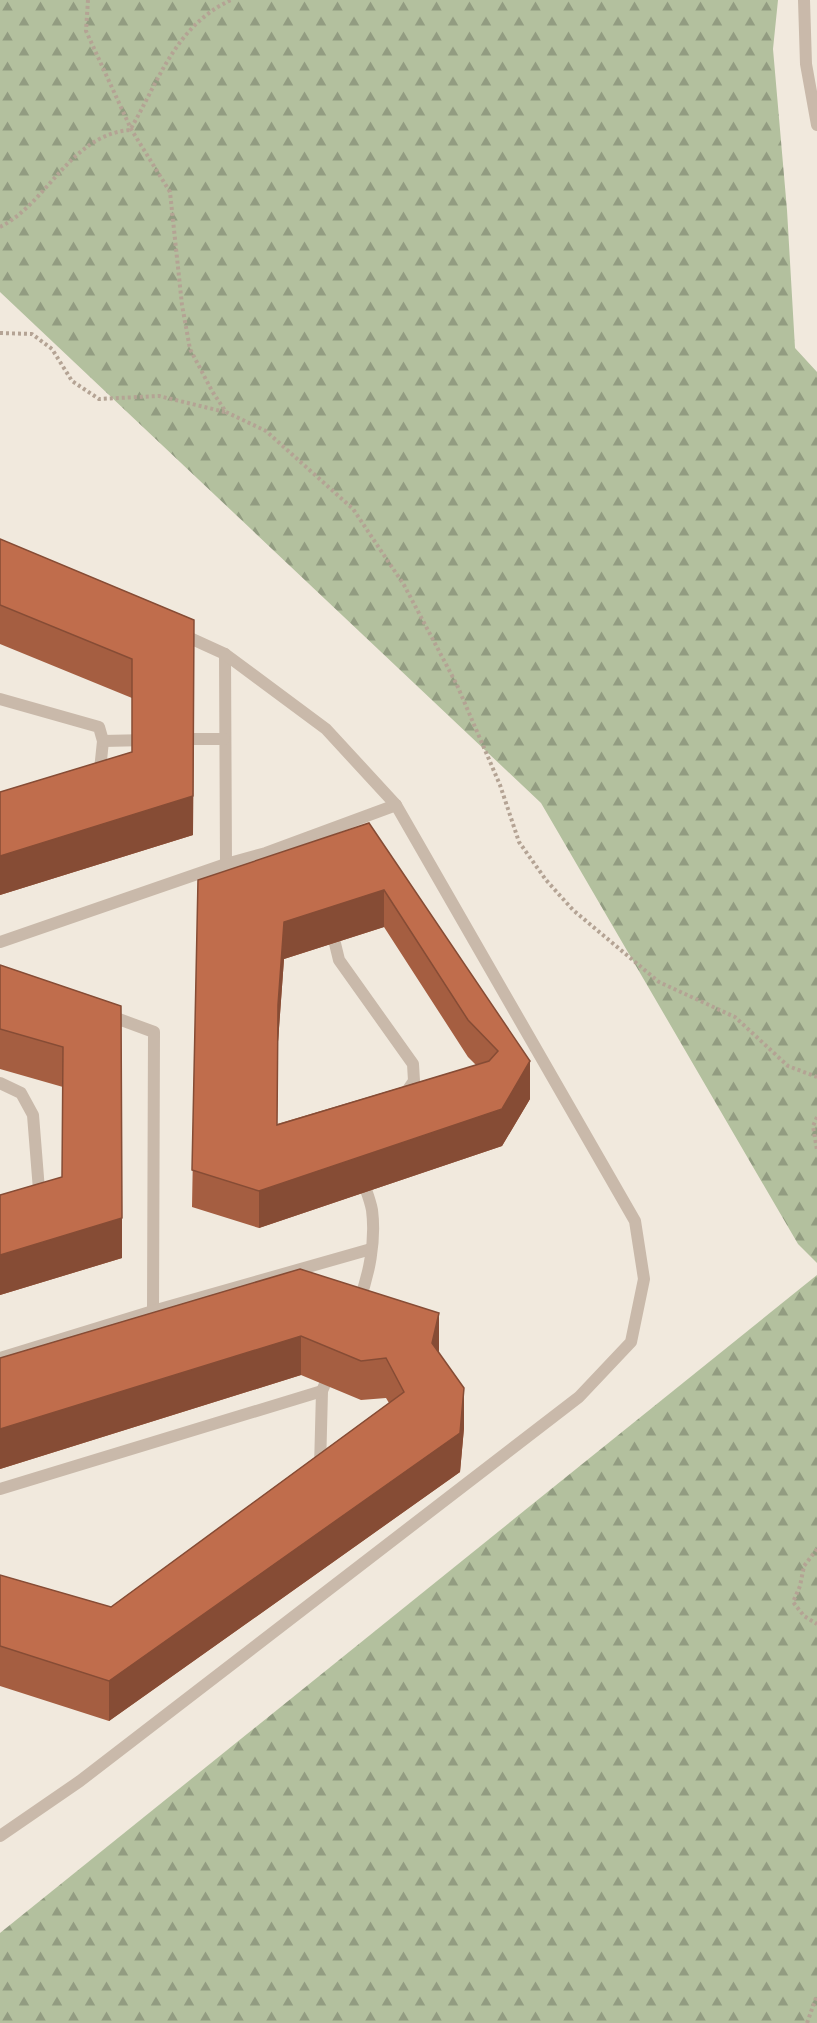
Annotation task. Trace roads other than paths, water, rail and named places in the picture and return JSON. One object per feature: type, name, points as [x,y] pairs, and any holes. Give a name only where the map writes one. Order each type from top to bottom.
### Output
[{"type":"lane","points":[[804,0],[806,64],[817,125]]},
{"type":"lane","points":[[0,1836],[80,1781],[579,1397],[631,1342],[645,1279],[635,1221],[396,805],[326,729],[225,654],[171,629]]},
{"type":"lane","points":[[225,654],[226,864]]},
{"type":"lane","points":[[0,699],[99,727],[103,741],[100,770],[78,777]]},
{"type":"lane","points":[[103,741],[224,738]]},
{"type":"lane","points":[[0,942],[310,837],[396,805]]},
{"type":"lane","points":[[310,837],[318,871]]},
{"type":"lane","points":[[329,915],[339,960],[413,1064],[414,1081],[404,1096],[394,1101]]},
{"type":"lane","points":[[99,1012],[154,1032],[153,1311]]},
{"type":"lane","points":[[0,1083],[21,1093],[33,1115],[39,1190],[35,1208],[27,1212]]},
{"type":"lane","points":[[353,1316],[366,1284],[371,1249],[372,1210],[358,1165]]},
{"type":"lane","points":[[0,1358],[153,1311],[371,1249]]},
{"type":"lane","points":[[311,1476],[320,1469],[322,1391],[336,1359]]},
{"type":"lane","points":[[0,1489],[322,1391]]}]
